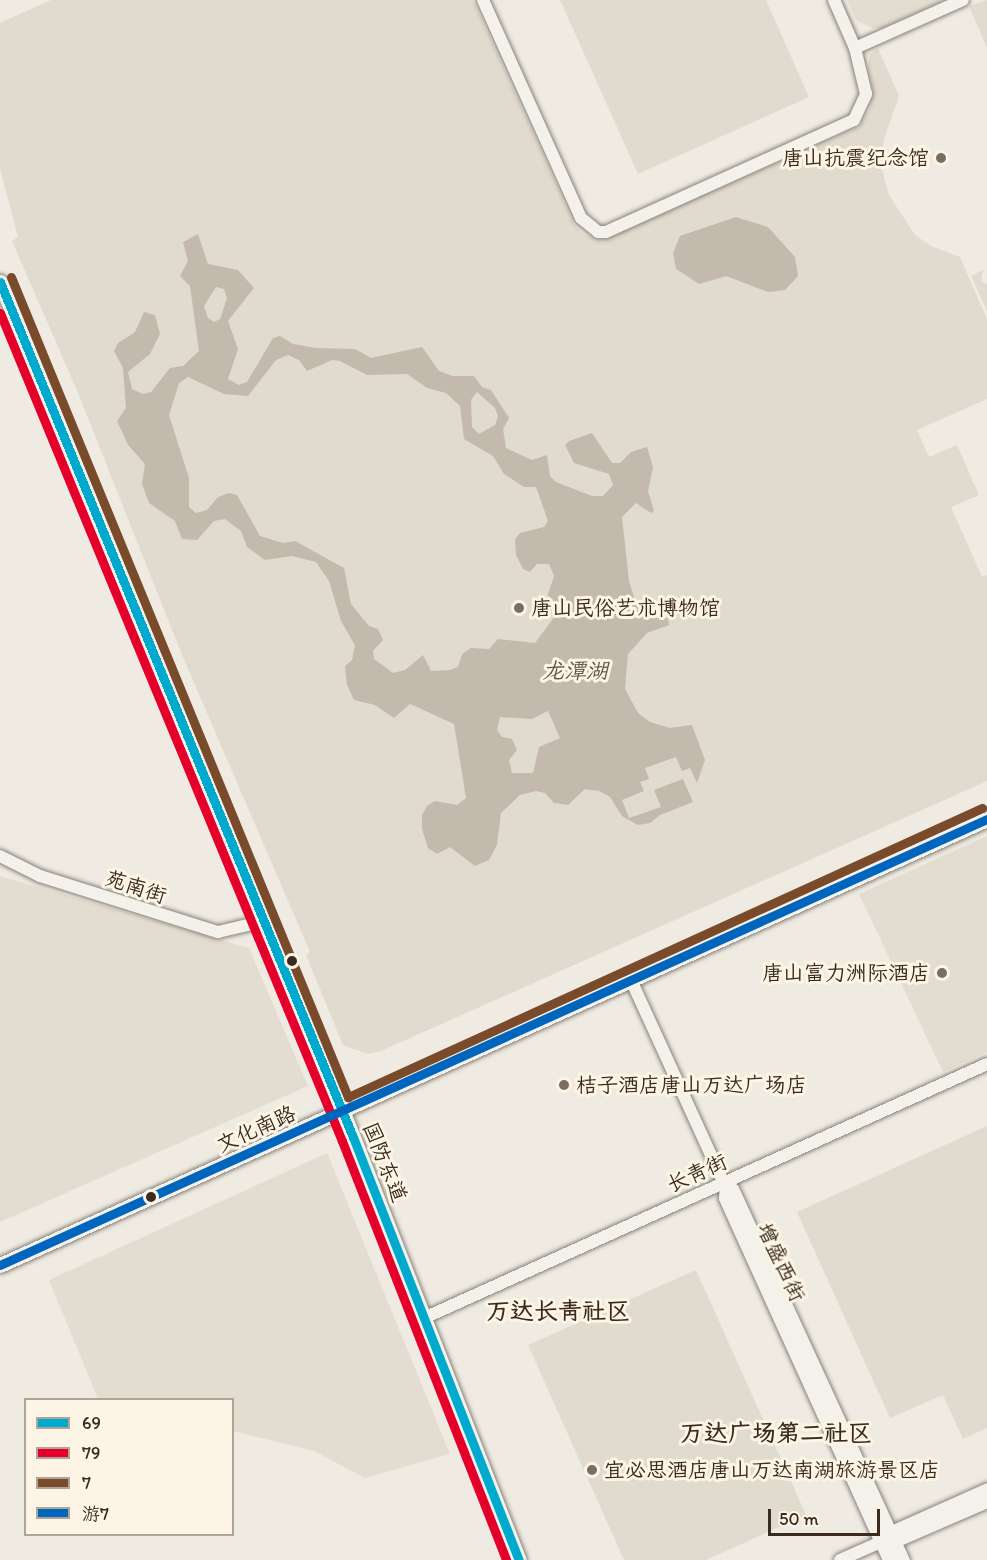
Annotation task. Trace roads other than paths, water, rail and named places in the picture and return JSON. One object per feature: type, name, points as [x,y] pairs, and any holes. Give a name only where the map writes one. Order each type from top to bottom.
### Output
[{"type":"street","points":[[483,0],[580,218],[598,232],[606,232],[854,120],[866,94],[855,48],[834,0]]},
{"type":"street","points":[[855,48],[963,0]]},
{"type":"street","name":"国防东道","points":[[0,282],[342,1113],[519,1560]]},
{"type":"street","name":"文化南路","points":[[0,1265],[342,1113],[987,819]]},
{"type":"street","name":"苑南街","points":[[0,856],[40,876],[218,932],[264,921]]},
{"type":"street","name":"增盛西街","points":[[631,980],[896,1560]]},
{"type":"street","name":"长青街","points":[[424,1318],[987,1064]]},
{"type":"street","points":[[888,1539],[987,1487]]},
{"type":"street","points":[[840,1560],[987,1495]]},
{"type":"street","points":[[888,1539],[987,1503]]},
{"type":"street","points":[[887,1560],[888,1539]]},
{"type":"street","points":[[888,1539],[904,1560]]},
{"type":"water","points":[[736,217],[768,227],[795,257],[798,276],[785,290],[768,292],[726,276],[699,284],[676,269],[673,253],[680,236]]},
{"type":"water","name":"龙潭湖","points":[[198,234],[208,264],[238,270],[254,288],[228,321],[238,349],[228,379],[239,385],[247,382],[273,338],[280,336],[293,344],[316,348],[355,349],[371,358],[422,347],[439,371],[453,376],[474,376],[482,387],[491,390],[509,418],[503,429],[506,448],[532,460],[547,455],[550,476],[556,482],[592,496],[603,496],[613,485],[609,474],[574,463],[565,445],[569,441],[592,433],[612,463],[620,463],[631,452],[647,447],[653,467],[648,491],[654,511],[651,513],[636,503],[622,517],[629,581],[638,610],[652,618],[668,618],[669,625],[647,633],[628,654],[625,689],[638,713],[650,722],[670,728],[692,725],[705,760],[697,783],[690,768],[682,771],[676,757],[645,768],[649,779],[640,782],[644,791],[622,800],[629,818],[661,807],[654,790],[683,779],[693,802],[660,815],[650,823],[638,825],[622,816],[610,797],[599,791],[585,789],[568,805],[554,803],[545,793],[536,791],[520,795],[501,813],[497,845],[489,860],[475,866],[450,847],[437,854],[428,848],[422,829],[422,815],[427,806],[435,801],[457,805],[466,798],[454,724],[410,704],[394,718],[375,705],[354,700],[347,685],[345,666],[352,660],[355,645],[341,621],[329,581],[316,562],[292,556],[265,560],[247,547],[241,531],[225,519],[214,521],[197,540],[182,539],[175,521],[149,503],[142,484],[145,464],[128,445],[117,421],[126,408],[123,368],[114,351],[118,343],[135,332],[144,312],[155,315],[160,334],[150,354],[128,372],[132,389],[143,394],[151,392],[170,368],[183,366],[199,351],[190,286],[180,276],[188,261],[183,242]],"holes":[[[216,287],[224,289],[227,298],[220,319],[214,322],[208,318],[204,306]],[[288,355],[299,360],[307,371],[332,360],[340,361],[367,375],[407,374],[427,388],[446,393],[460,406],[464,439],[493,456],[504,474],[524,487],[536,487],[548,521],[544,527],[520,533],[515,539],[516,555],[523,569],[530,572],[537,564],[549,564],[554,576],[548,594],[555,616],[535,643],[498,639],[489,649],[471,648],[462,654],[458,667],[450,670],[431,671],[423,655],[405,670],[393,673],[374,659],[373,651],[383,640],[378,629],[369,626],[351,604],[344,568],[295,541],[283,543],[260,536],[237,495],[229,493],[218,497],[207,510],[196,513],[189,507],[189,478],[169,415],[179,383],[188,377],[224,394],[248,396],[276,360]],[[477,392],[495,408],[498,416],[495,425],[479,434],[472,427],[471,400]],[[548,711],[560,738],[539,747],[533,773],[512,773],[509,760],[517,750],[512,739],[502,737],[497,730],[500,717],[532,719]]]},
{"type":"place","name":"唐山抗震纪念馆","points":[[941,158]]},
{"type":"place","name":"唐山民俗艺术博物馆","points":[[519,608]]},
{"type":"place","name":"唐山富力洲际酒店","points":[[942,973]]},
{"type":"place","name":"桔子酒店唐山万达广场店","points":[[564,1085]]},
{"type":"place","name":"宜必思酒店唐山万达南湖旅游景区店","points":[[592,1470]]},
{"type":"district","name":"万达长青社区","points":[[558,1311]]},
{"type":"district","name":"万达广场第二社区","points":[[776,1433]]}]
